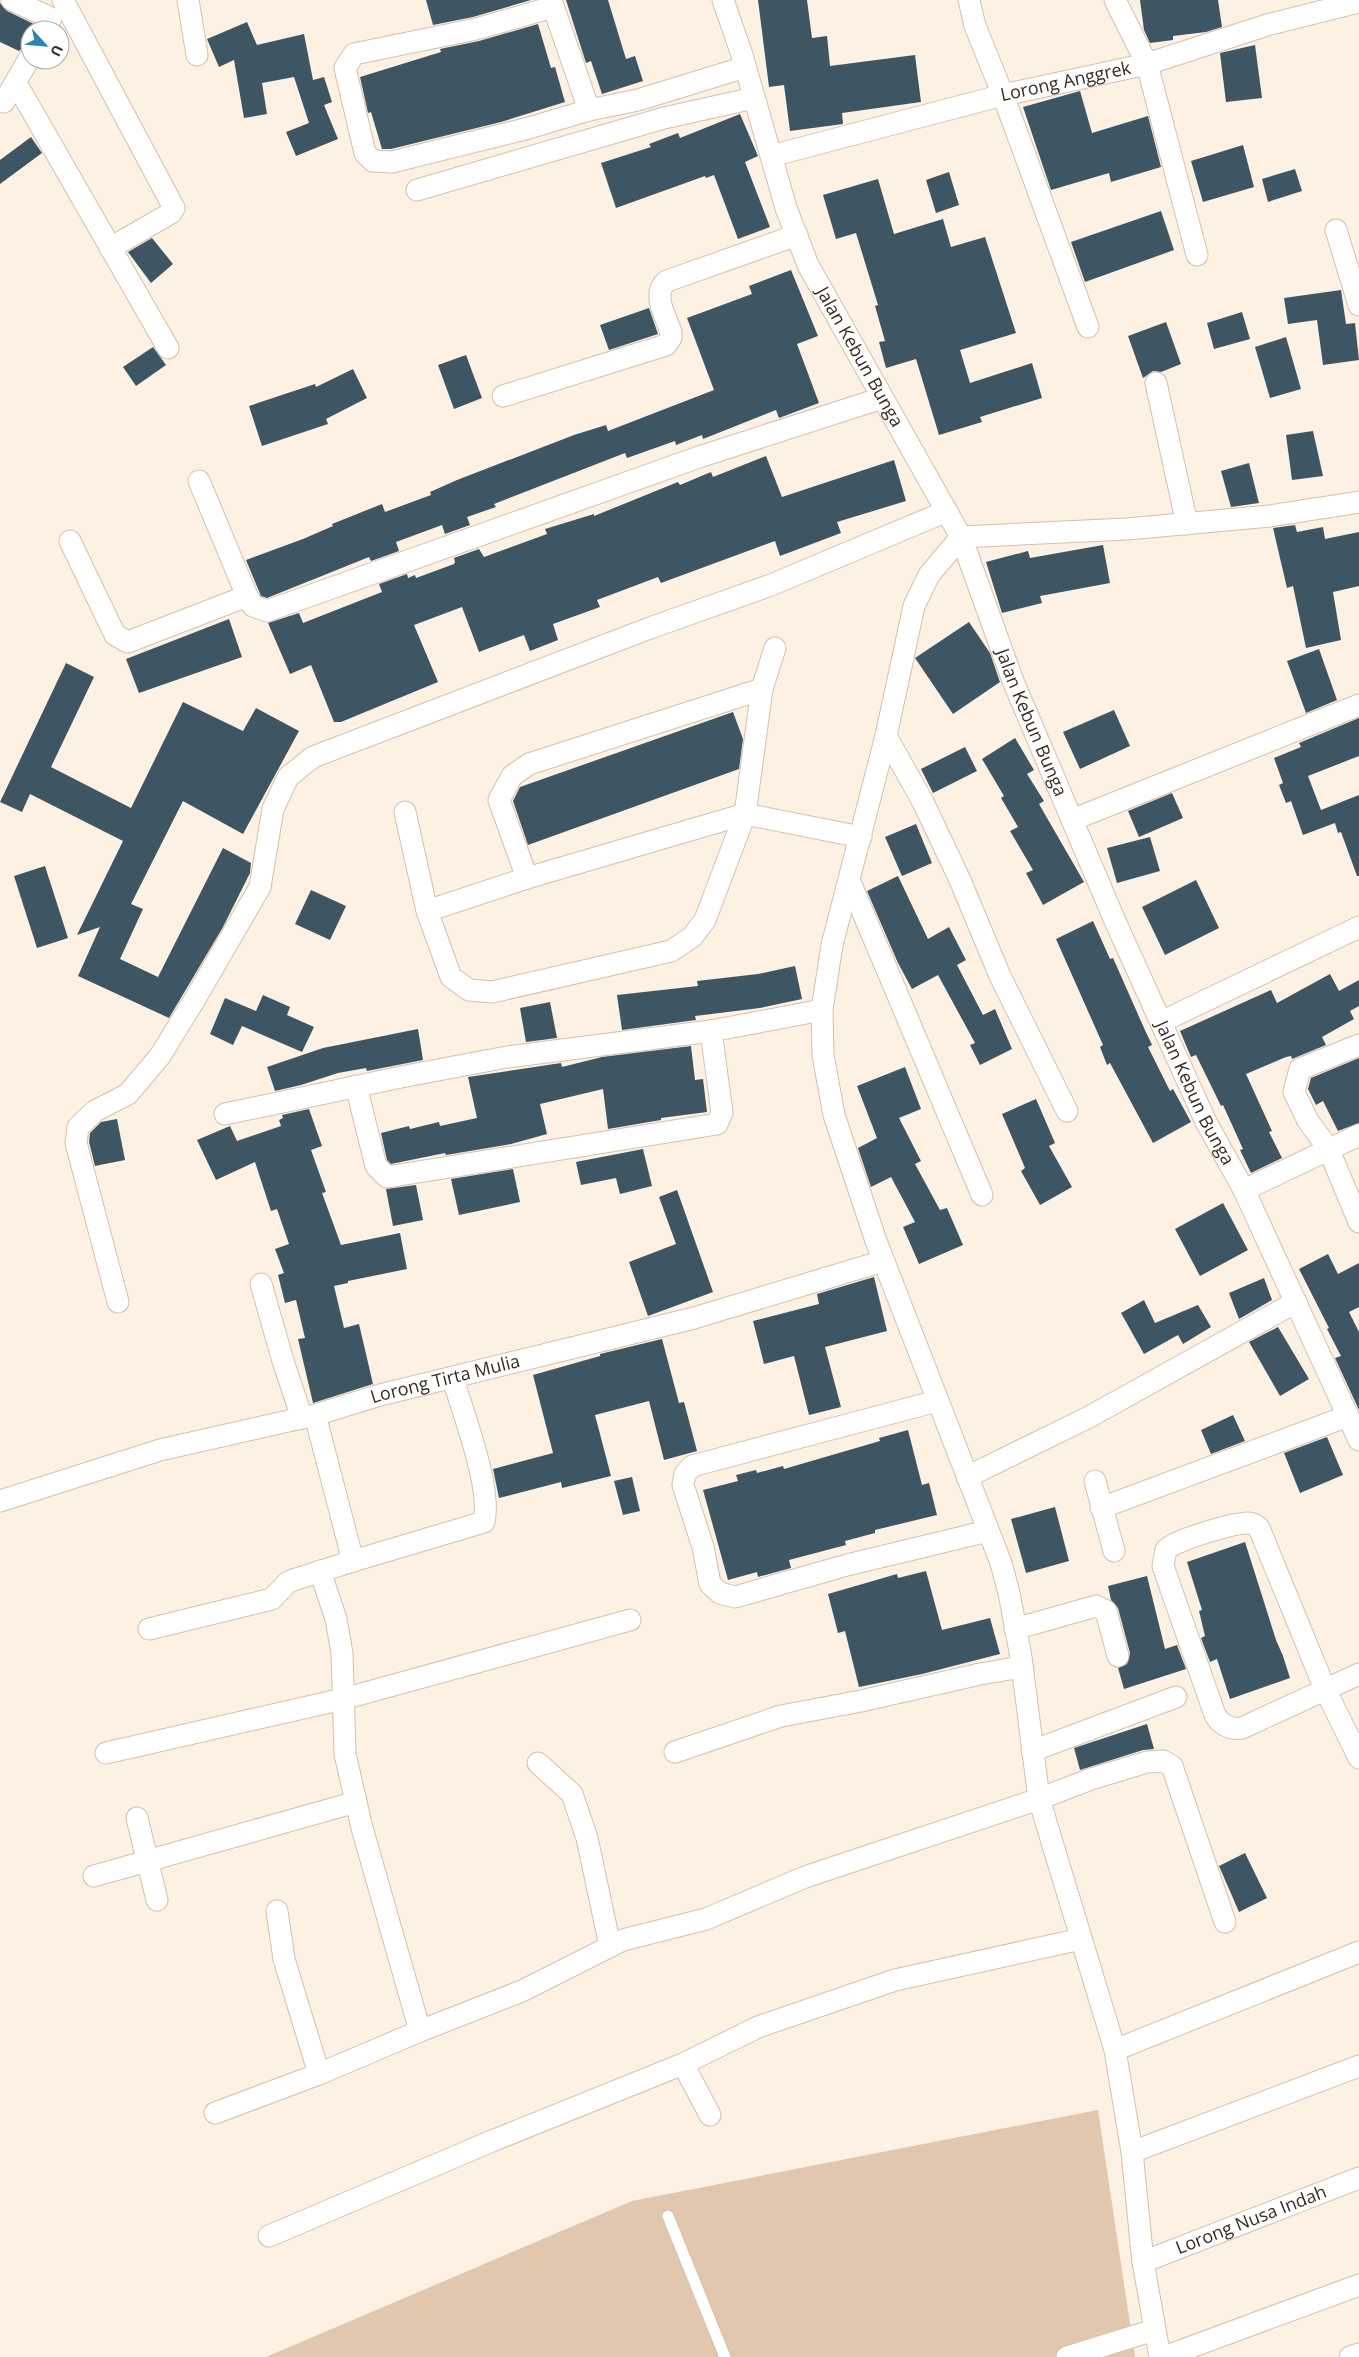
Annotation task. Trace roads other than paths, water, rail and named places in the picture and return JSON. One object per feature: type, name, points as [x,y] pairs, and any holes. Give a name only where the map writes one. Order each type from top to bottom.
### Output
[{"type":"street","points":[[12,0],[55,12],[174,208],[171,213],[110,248]]},
{"type":"street","points":[[188,0],[197,55]]},
{"type":"street","name":"Jalan Kebun Bunga","points":[[723,0],[745,67],[786,208],[808,265],[961,537],[1013,681],[1161,1022],[1206,1122],[1244,1190],[1359,1440]]},
{"type":"street","points":[[969,0],[975,26],[1003,95],[1088,327]]},
{"type":"street","points":[[1116,0],[1146,64],[1198,255]]},
{"type":"street","name":"Lorong Anggrek","points":[[771,156],[1003,95],[1146,64],[1267,25],[1345,3]]},
{"type":"street","points":[[589,110],[552,4],[476,29],[354,54],[345,68],[365,153],[373,161],[392,162],[520,131],[589,110],[638,100],[745,67]]},
{"type":"street","points":[[4,102],[23,70]]},
{"type":"street","points":[[16,83],[168,348]]},
{"type":"street","points":[[417,190],[664,118],[754,98]]},
{"type":"street","points":[[1336,230],[1359,305]]},
{"type":"street","points":[[503,396],[666,345],[671,338],[671,332],[659,297],[662,285],[667,281],[797,235]]},
{"type":"street","points":[[1156,383],[1187,524]]},
{"type":"street","points":[[199,481],[247,596],[253,606],[267,611],[699,457],[882,398]]},
{"type":"street","points":[[1359,502],[1270,516],[1187,524],[1127,529],[961,537],[929,575],[914,606],[886,736],[850,882],[832,945],[822,1010],[823,1056],[834,1115],[883,1261],[1001,1562],[1010,1593],[1022,1667],[1039,1799],[1115,2050],[1132,2152],[1143,2262],[1154,2330],[1162,2357],[1359,2285]]},
{"type":"street","points":[[118,1302],[76,1143],[78,1127],[95,1111],[128,1094],[160,1056],[196,999],[260,887],[273,809],[288,777],[313,757],[650,628],[771,585],[947,511]]},
{"type":"street","points":[[70,541],[115,635],[120,640],[128,642],[247,596]]},
{"type":"street","points":[[405,812],[427,911],[451,977],[469,990],[492,992],[671,951],[692,937],[705,920],[745,814],[762,689],[775,648]]},
{"type":"street","points":[[527,878],[499,800],[512,776],[529,764],[762,689]]},
{"type":"street","points":[[1072,820],[1359,704]]},
{"type":"street","points":[[886,736],[927,811],[960,880],[1000,976],[1066,1111]]},
{"type":"street","points":[[427,911],[527,878],[745,814],[861,837]]},
{"type":"street","points":[[850,882],[982,1195]]},
{"type":"street","points":[[1161,1022],[1359,927]]},
{"type":"street","points":[[225,1114],[507,1057],[711,1031],[822,1010]]},
{"type":"street","points":[[356,1086],[376,1166],[387,1176],[396,1175],[717,1124],[722,1113],[711,1031]]},
{"type":"street","points":[[1359,1045],[1300,1069],[1294,1092],[1308,1122],[1328,1148],[1359,1222]]},
{"type":"street","points":[[1244,1190],[1328,1148],[1359,1135]]},
{"type":"street","name":"Lorong Tirta Mulia","points":[[4,1500],[78,1474],[160,1450],[308,1417],[380,1395],[694,1318],[883,1261]]},
{"type":"street","points":[[262,1284],[283,1360],[308,1417],[352,1561]]},
{"type":"street","points":[[967,1478],[1089,1418],[1296,1302]]},
{"type":"street","points":[[149,1628],[272,1599],[287,1583],[320,1571],[484,1522],[486,1513],[485,1497],[453,1378]]},
{"type":"street","points":[[937,1401],[692,1466],[685,1474],[683,1485],[703,1547],[710,1584],[720,1593],[735,1597],[847,1565],[988,1531]]},
{"type":"street","points":[[1101,1508],[1348,1416]]},
{"type":"street","points":[[1095,1481],[1114,1551]]},
{"type":"street","points":[[1359,1674],[1325,1689],[1242,1728],[1230,1727],[1218,1720],[1214,1715],[1163,1566],[1163,1556],[1168,1546],[1207,1533],[1248,1523],[1256,1525],[1325,1689],[1359,1758]]},
{"type":"street","points":[[320,1571],[336,1619],[342,1653],[345,1754],[356,1802],[420,2031]]},
{"type":"street","points":[[1015,1629],[1096,1606],[1106,1611],[1118,1656]]},
{"type":"street","points":[[106,1753],[343,1699],[630,1620]]},
{"type":"street","points":[[675,1752],[781,1716],[861,1701],[980,1674],[1022,1667]]},
{"type":"street","points":[[1032,1751],[1176,1697]]},
{"type":"street","points":[[215,2113],[319,2074],[420,2031],[522,1991],[623,1940],[706,1919],[805,1877],[1039,1799],[1091,1779],[1148,1762],[1159,1761],[1170,1765],[1226,1922]]},
{"type":"street","points":[[538,1763],[572,1794],[587,1838],[610,1946]]},
{"type":"street","points":[[94,1876],[356,1802]]},
{"type":"street","points":[[137,1818],[157,1900]]},
{"type":"street","points":[[277,1911],[284,1959],[319,2074]]},
{"type":"street","points":[[268,2236],[492,2140],[682,2064],[758,2027],[895,1980],[1081,1939]]},
{"type":"street","points":[[1115,2050],[1359,1952]]},
{"type":"street","points":[[682,2064],[710,2115]]},
{"type":"street","points":[[1132,2152],[1359,2066]]},
{"type":"street","name":"Lorong Nusa Indah","points":[[1143,2262],[1359,2178]]},
{"type":"street","points":[[1067,2357],[1154,2330]]},
{"type":"street","points":[[1350,2357],[1359,2354]]},
{"type":"lane","points":[[668,2216],[725,2357]]}]
